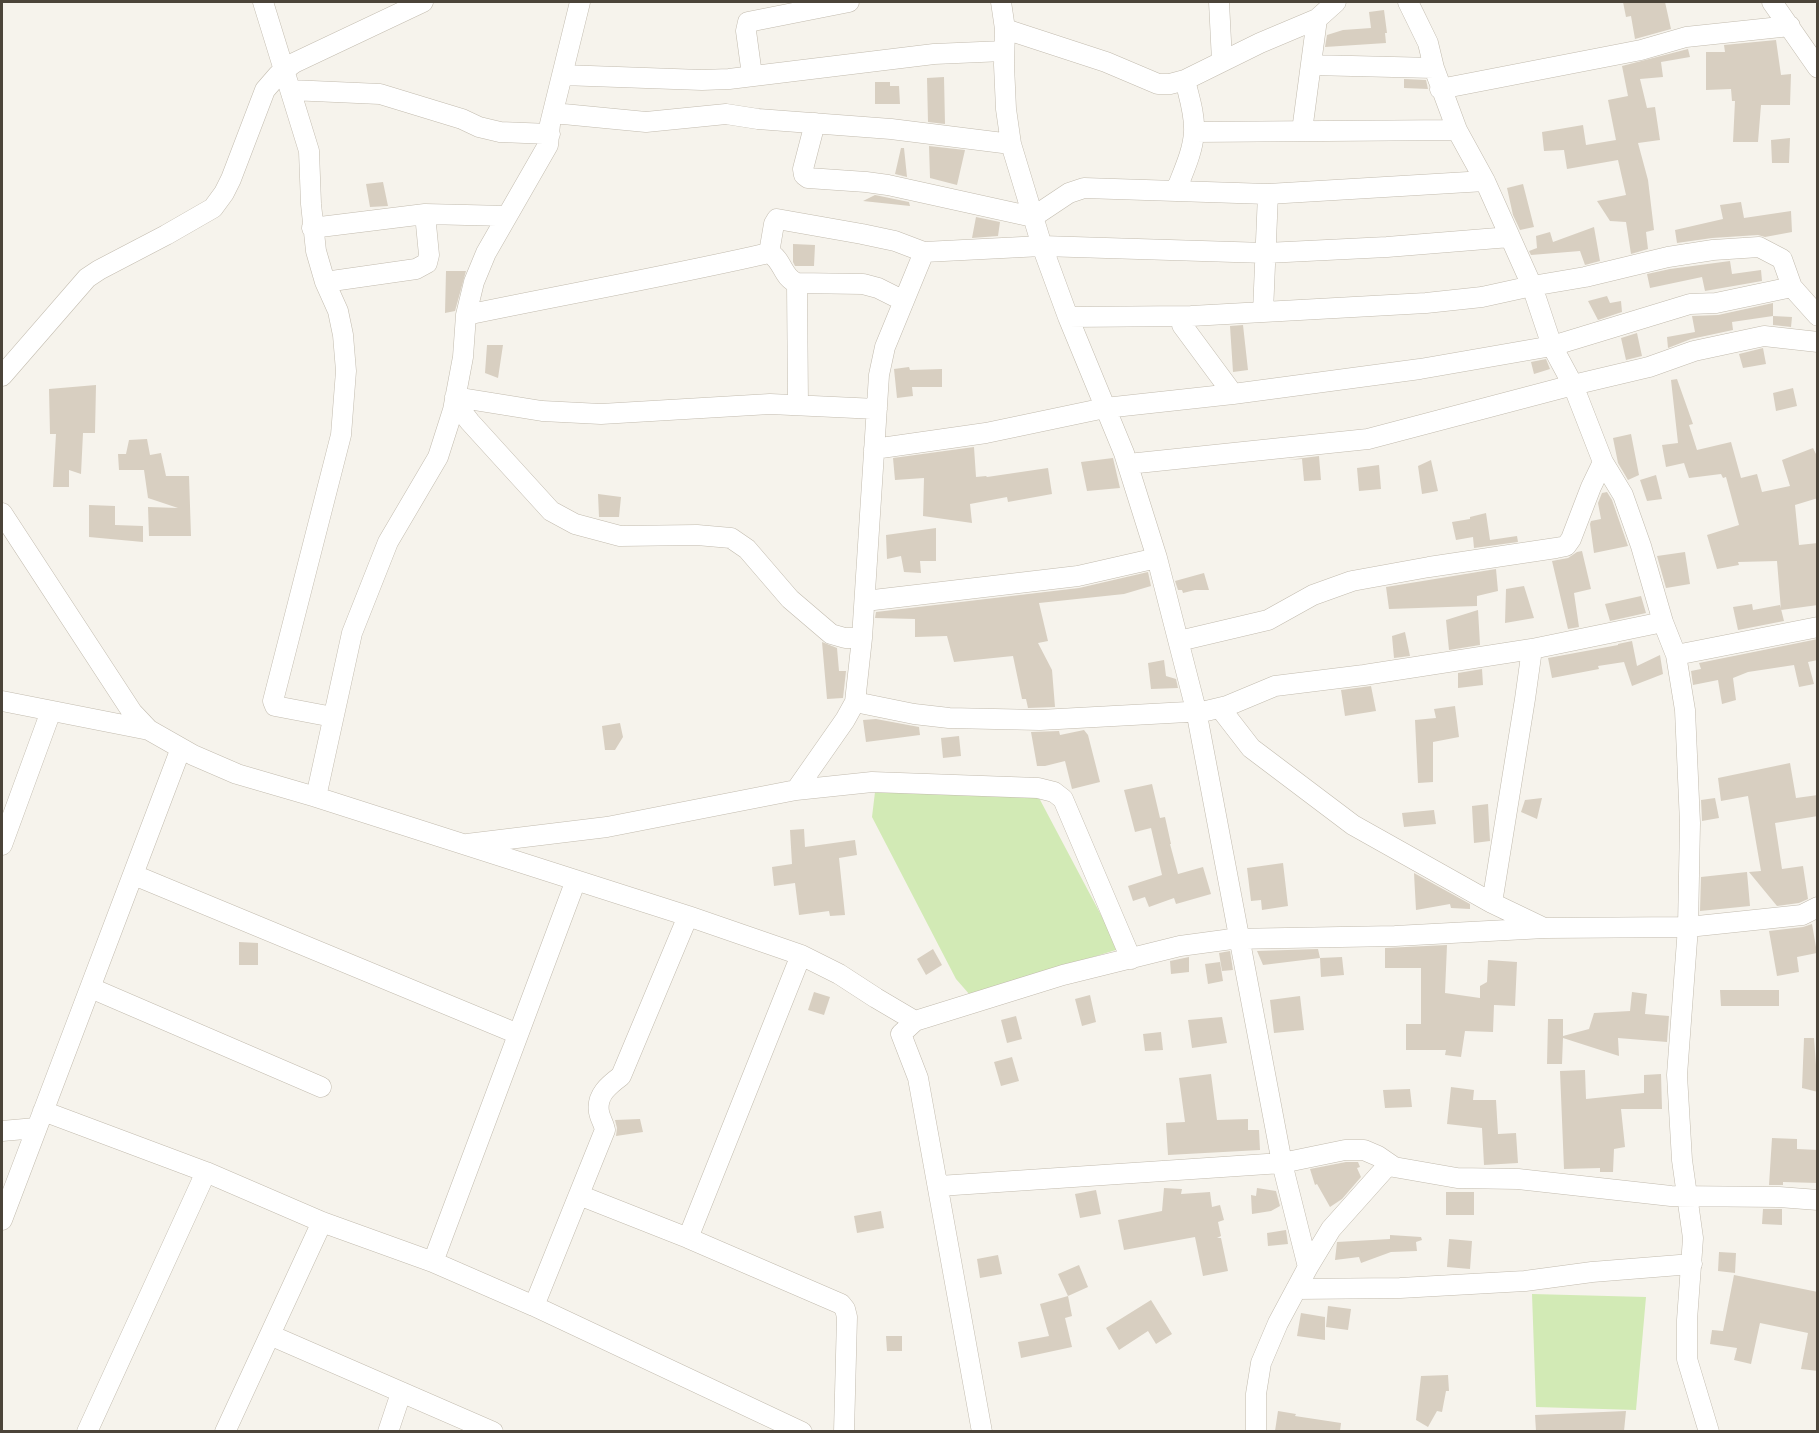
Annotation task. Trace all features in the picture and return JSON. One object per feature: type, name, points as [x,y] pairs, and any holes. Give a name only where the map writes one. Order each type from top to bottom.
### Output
[{"type":"street","points":[[263,2],[309,151],[312,228],[316,251],[338,311],[346,371],[341,435],[273,701],[275,706],[333,717]]},
{"type":"street","points":[[2,376],[87,278],[213,208],[224,194],[265,90],[284,71],[294,63],[423,2]]},
{"type":"street","points":[[316,797],[352,633],[388,542],[438,457],[458,397],[466,315],[474,282],[507,216],[548,145],[553,113],[580,2]]},
{"type":"street","points":[[752,75],[746,31],[748,22],[849,2]]},
{"type":"street","points":[[1001,2],[1005,29],[1006,109],[1011,144],[1042,246],[1068,317],[1128,464],[1157,558],[1179,641],[1196,710],[1282,1163],[1308,1267]]},
{"type":"street","points":[[1219,2],[1222,62]]},
{"type":"street","points":[[1005,29],[1106,62],[1158,84],[1170,84],[1185,80],[1260,43],[1317,20],[1336,2]]},
{"type":"street","points":[[1408,2],[1428,43],[1440,88],[1457,130],[1485,181],[1532,286],[1552,346],[1573,385],[1603,462],[1623,495],[1641,546],[1663,622],[1676,655],[1685,710],[1689,800],[1688,927],[1677,1075],[1682,1160],[1693,1238],[1687,1320],[1687,1359],[1709,1431]]},
{"type":"street","points":[[1772,2],[1818,68]]},
{"type":"street","points":[[1302,131],[1317,20]]},
{"type":"street","points":[[1440,88],[1641,50],[1686,37],[1790,26]]},
{"type":"street","points":[[562,75],[702,80],[934,54],[1004,51]]},
{"type":"street","points":[[1311,65],[1434,68]]},
{"type":"street","points":[[1176,191],[1190,152],[1194,132],[1193,111],[1185,80]]},
{"type":"street","points":[[290,90],[380,94],[500,132],[550,134]]},
{"type":"street","points":[[553,113],[646,122],[726,114],[758,119],[891,129],[1011,144]]},
{"type":"street","points":[[815,123],[803,169],[804,175],[808,178],[888,185],[1033,217],[1069,193],[1084,188],[1268,194],[1485,181]]},
{"type":"street","points":[[1194,132],[1457,130]]},
{"type":"street","points":[[1263,312],[1268,194]]},
{"type":"street","points":[[312,228],[425,214],[507,216]]},
{"type":"street","points":[[326,282],[416,269],[427,263],[429,255],[425,214]]},
{"type":"street","points":[[769,254],[774,224],[777,219],[862,234],[924,252],[1042,246],[1266,253],[1387,247],[1510,237]]},
{"type":"street","points":[[1068,317],[1191,316],[1437,302],[1482,297],[1585,277],[1668,257],[1713,250],[1759,247],[1782,258],[1792,287],[1818,316]]},
{"type":"street","points":[[796,790],[855,702],[865,601],[879,375],[885,347],[924,252]]},
{"type":"street","points":[[466,315],[769,254],[775,256],[779,261],[789,280],[797,283],[863,284],[878,288],[904,301]]},
{"type":"street","points":[[797,283],[798,405]]},
{"type":"street","points":[[874,449],[986,433],[1105,408],[1233,394],[1420,369],[1552,346],[1690,304],[1716,303],[1792,287]]},
{"type":"street","points":[[1191,316],[1182,325],[1233,394]]},
{"type":"street","points":[[1128,464],[1368,439],[1573,385],[1649,368],[1694,351],[1764,336],[1818,342]]},
{"type":"street","points":[[458,397],[542,411],[601,414],[770,404],[877,409]]},
{"type":"street","points":[[458,397],[463,413],[470,422],[552,511],[575,524],[620,536],[706,535],[731,538],[747,549],[790,599],[831,634],[845,638],[862,638]]},
{"type":"street","points":[[1179,641],[1268,620],[1313,595],[1352,581],[1566,546],[1603,462]]},
{"type":"street","points":[[2,513],[132,712],[149,730],[193,756],[237,774],[688,916],[801,956],[839,974],[915,1021]]},
{"type":"street","points":[[865,601],[1078,576],[1157,558]]},
{"type":"street","points":[[855,702],[914,714],[1040,720],[1220,708],[1275,686],[1532,649],[1663,622]]},
{"type":"street","points":[[1676,655],[1818,627]]},
{"type":"street","points":[[1492,903],[1526,699],[1532,649]]},
{"type":"street","points":[[2,701],[149,730]]},
{"type":"street","points":[[1220,708],[1251,748],[1353,825],[1492,903],[1545,928]]},
{"type":"street","points":[[2,844],[51,711]]},
{"type":"street","points":[[2,1220],[181,748]]},
{"type":"street","points":[[462,844],[607,827],[796,790],[872,782],[1038,788],[1054,792],[1063,799],[1131,959]]},
{"type":"street","points":[[134,875],[518,1034]]},
{"type":"street","points":[[433,1262],[576,880]]},
{"type":"street","points":[[978,1431],[939,1186],[918,1078],[901,1034],[915,1021],[1063,975],[1180,946],[1241,939],[1395,936],[1545,928],[1688,927],[1802,915],[1818,907]]},
{"type":"street","points":[[534,1306],[605,1130],[599,1113],[600,1098],[607,1086],[621,1077],[688,916]]},
{"type":"street","points":[[688,1238],[801,956]]},
{"type":"street","points":[[91,988],[321,1087]]},
{"type":"street","points":[[2,1131],[39,1120],[206,1172],[322,1222],[433,1262],[534,1306],[795,1430]]},
{"type":"street","points":[[939,1186],[1282,1163],[1345,1150],[1364,1150],[1394,1167],[1457,1178],[1518,1179],[1689,1197],[1779,1197],[1818,1200]]},
{"type":"street","points":[[1256,1431],[1256,1394],[1261,1363],[1278,1323],[1331,1229],[1389,1164]]},
{"type":"street","points":[[87,1431],[206,1172]]},
{"type":"street","points":[[579,1195],[688,1238],[841,1304],[846,1309],[844,1431]]},
{"type":"street","points":[[225,1431],[322,1222]]},
{"type":"street","points":[[1296,1290],[1400,1288],[1525,1281],[1592,1272],[1692,1264]]},
{"type":"street","points":[[270,1335],[493,1431]]},
{"type":"street","points":[[388,1431],[401,1393]]},
{"type":"green space","points":[[875,792],[1038,796],[1119,949],[970,995],[956,979],[872,817]]},
{"type":"green space","points":[[1532,1294],[1646,1297],[1636,1410],[1536,1407]]},
{"type":"building","points":[[1623,2],[1665,2],[1671,29],[1635,39],[1631,16],[1626,17]]},
{"type":"building","points":[[1384,10],[1386,43],[1325,47],[1327,35],[1343,30],[1371,28],[1369,12]]},
{"type":"building","points":[[1776,40],[1781,75],[1791,74],[1790,105],[1761,105],[1758,142],[1733,142],[1735,101],[1732,101],[1731,89],[1706,90],[1706,52],[1725,52],[1724,45]]},
{"type":"building","points":[[1688,49],[1690,57],[1661,62],[1663,77],[1640,79],[1647,108],[1655,107],[1660,140],[1638,143],[1648,180],[1654,230],[1646,232],[1648,249],[1631,254],[1626,222],[1610,221],[1597,201],[1626,195],[1618,160],[1567,169],[1564,150],[1544,151],[1542,132],[1583,125],[1586,145],[1616,140],[1608,100],[1628,96],[1622,66]]},
{"type":"building","points":[[944,77],[945,124],[928,122],[927,78]]},
{"type":"building","points":[[1404,79],[1426,80],[1428,89],[1404,88]]},
{"type":"building","points":[[875,82],[890,82],[890,86],[899,86],[900,104],[875,104]]},
{"type":"building","points":[[1790,138],[1789,163],[1772,163],[1771,140]]},
{"type":"building","points":[[929,146],[965,150],[957,185],[930,178]]},
{"type":"building","points":[[901,148],[904,148],[907,177],[895,174]]},
{"type":"building","points":[[383,182],[388,206],[370,207],[366,184]]},
{"type":"building","points":[[1523,184],[1534,227],[1520,230],[1513,215],[1507,188]]},
{"type":"building","points":[[875,195],[909,202],[910,206],[863,201]]},
{"type":"building","points":[[1741,202],[1744,218],[1791,211],[1792,232],[1765,237],[1758,235],[1712,238],[1677,243],[1675,230],[1723,219],[1720,205]]},
{"type":"building","points":[[976,217],[1000,222],[998,236],[972,238]]},
{"type":"building","points":[[1594,227],[1600,261],[1585,265],[1580,251],[1531,255],[1529,251],[1537,248],[1536,236],[1550,232],[1553,242]]},
{"type":"building","points":[[793,244],[815,245],[814,266],[795,266]]},
{"type":"building","points":[[1730,261],[1732,274],[1761,270],[1762,281],[1705,291],[1702,277],[1650,288],[1647,274]]},
{"type":"building","points":[[446,271],[466,271],[455,311],[445,313]]},
{"type":"building","points":[[1607,296],[1610,303],[1621,301],[1622,312],[1598,320],[1588,301]]},
{"type":"building","points":[[1773,303],[1773,316],[1732,322],[1733,330],[1691,339],[1668,348],[1667,337],[1695,332],[1692,316],[1718,315]]},
{"type":"building","points":[[1773,316],[1792,317],[1791,327],[1773,325]]},
{"type":"building","points":[[1243,325],[1248,370],[1233,372],[1230,326]]},
{"type":"building","points":[[1637,333],[1642,356],[1626,360],[1621,338]]},
{"type":"building","points":[[487,345],[503,345],[498,378],[485,373]]},
{"type":"building","points":[[1763,348],[1766,364],[1743,368],[1739,354]]},
{"type":"building","points":[[1546,359],[1550,369],[1534,374],[1531,362]]},
{"type":"building","points":[[909,367],[910,370],[942,369],[942,387],[912,387],[913,396],[897,398],[894,369]]},
{"type":"building","points":[[1677,379],[1693,424],[1689,425],[1697,450],[1731,442],[1741,478],[1757,474],[1762,492],[1790,486],[1782,460],[1813,448],[1818,458],[1818,498],[1795,505],[1799,545],[1818,543],[1818,605],[1781,610],[1777,561],[1738,562],[1739,565],[1717,569],[1707,535],[1739,525],[1726,477],[1723,478],[1721,474],[1689,478],[1684,463],[1666,467],[1662,445],[1678,443],[1671,380]]},
{"type":"building","points":[[96,385],[95,433],[83,433],[81,474],[69,470],[69,487],[53,487],[56,434],[50,434],[49,389]]},
{"type":"building","points":[[1793,388],[1797,406],[1776,411],[1773,393]]},
{"type":"building","points":[[1631,434],[1639,475],[1628,480],[1618,463],[1613,438]]},
{"type":"building","points":[[147,439],[150,455],[161,453],[166,476],[189,476],[191,536],[149,536],[148,507],[178,508],[148,498],[144,470],[119,470],[118,454],[126,454],[129,440]]},
{"type":"building","points":[[974,447],[976,477],[1048,468],[1052,494],[1008,502],[1007,497],[970,504],[972,523],[923,516],[924,478],[895,480],[893,458]]},
{"type":"building","points":[[1319,456],[1321,480],[1304,481],[1302,459],[1288,460]]},
{"type":"building","points":[[1113,458],[1120,488],[1087,491],[1081,462]]},
{"type":"building","points":[[1431,460],[1438,491],[1422,494],[1418,466]]},
{"type":"building","points":[[1379,465],[1381,489],[1359,491],[1357,468]]},
{"type":"building","points":[[1656,475],[1662,499],[1647,501],[1640,480]]},
{"type":"building","points":[[1607,492],[1628,546],[1594,553],[1590,524],[1591,521],[1601,519],[1598,503],[1602,493]]},
{"type":"building","points":[[598,494],[621,497],[619,517],[599,517]]},
{"type":"building","points":[[89,505],[115,506],[115,525],[143,526],[143,542],[89,537]]},
{"type":"building","points":[[1486,513],[1490,540],[1517,536],[1518,542],[1474,548],[1473,537],[1456,540],[1452,522]]},
{"type":"building","points":[[936,528],[936,561],[920,561],[921,573],[904,572],[901,556],[887,559],[886,535]]},
{"type":"building","points":[[1582,551],[1591,589],[1574,593],[1579,627],[1568,629],[1552,561],[1568,558]]},
{"type":"building","points":[[1685,552],[1690,584],[1666,588],[1657,556]]},
{"type":"building","points":[[1496,569],[1498,591],[1477,596],[1477,606],[1389,609],[1386,587]]},
{"type":"building","points":[[1148,572],[1151,586],[1124,594],[1039,603],[1048,641],[1038,643],[1052,670],[1055,707],[1028,708],[1026,699],[1022,699],[1013,656],[954,662],[947,636],[915,637],[915,619],[875,618],[876,612],[1079,588]]},
{"type":"building","points":[[1204,573],[1209,590],[1183,593],[1182,590],[1178,590],[1175,581]]},
{"type":"building","points":[[1524,586],[1534,618],[1505,623],[1506,589]]},
{"type":"building","points":[[1641,596],[1646,613],[1610,621],[1605,604]]},
{"type":"building","points":[[1752,604],[1753,610],[1780,605],[1784,621],[1738,630],[1733,607]]},
{"type":"building","points":[[1478,610],[1480,645],[1449,650],[1446,620]]},
{"type":"building","points":[[1405,632],[1410,656],[1394,658],[1392,636]]},
{"type":"building","points":[[1818,639],[1818,660],[1808,662],[1814,684],[1799,687],[1794,665],[1748,672],[1733,678],[1736,700],[1722,704],[1718,680],[1693,685],[1691,671],[1701,669],[1699,663]]},
{"type":"building","points":[[1632,641],[1637,666],[1660,655],[1663,674],[1632,686],[1624,662],[1552,678],[1548,658]]},
{"type":"building","points":[[822,642],[837,648],[839,671],[846,671],[843,698],[827,699]]},
{"type":"building","points":[[1164,660],[1166,676],[1176,679],[1178,688],[1151,689],[1148,663]]},
{"type":"building","points":[[1482,669],[1483,685],[1458,688],[1458,673]]},
{"type":"building","points":[[1371,686],[1376,711],[1345,716],[1341,690]]},
{"type":"building","points":[[1455,706],[1459,737],[1433,742],[1433,782],[1418,783],[1415,720],[1436,718],[1434,709]]},
{"type":"building","points":[[876,719],[919,727],[920,735],[866,742],[863,720]]},
{"type":"building","points":[[620,723],[623,737],[615,750],[605,750],[602,726]]},
{"type":"building","points":[[1084,730],[1088,735],[1100,782],[1072,789],[1065,761],[1037,766],[1031,732],[1059,731],[1060,735]]},
{"type":"building","points":[[959,736],[961,756],[943,758],[941,738]]},
{"type":"building","points":[[1790,763],[1796,798],[1818,795],[1818,816],[1775,823],[1782,869],[1803,866],[1808,899],[1799,903],[1777,906],[1749,872],[1761,871],[1748,796],[1721,801],[1718,778]]},
{"type":"building","points":[[1152,784],[1160,818],[1165,817],[1178,874],[1203,867],[1211,894],[1176,904],[1174,898],[1149,907],[1145,897],[1133,901],[1128,886],[1162,875],[1151,828],[1135,832],[1124,790]]},
{"type":"building","points":[[1542,798],[1537,819],[1521,812],[1525,800]]},
{"type":"building","points":[[1715,798],[1719,818],[1702,821],[1701,800]]},
{"type":"building","points":[[1488,804],[1490,841],[1474,843],[1472,806]]},
{"type":"building","points":[[1434,810],[1436,824],[1404,827],[1402,813]]},
{"type":"building","points":[[804,829],[805,847],[855,840],[857,855],[839,858],[845,915],[830,916],[829,911],[799,915],[795,883],[774,886],[772,867],[792,864],[790,830]]},
{"type":"building","points":[[1283,863],[1288,906],[1262,910],[1261,900],[1251,901],[1247,868]]},
{"type":"building","points":[[1747,872],[1750,906],[1700,911],[1701,877]]},
{"type":"building","points":[[1414,873],[1470,904],[1470,909],[1451,908],[1450,904],[1416,910]]},
{"type":"building","points":[[1812,924],[1817,953],[1797,957],[1799,972],[1777,976],[1769,931]]},
{"type":"building","points":[[239,942],[258,943],[258,965],[239,965]]},
{"type":"building","points":[[1447,945],[1445,993],[1480,998],[1480,986],[1487,982],[1488,960],[1517,962],[1515,1006],[1494,1005],[1493,1032],[1465,1031],[1461,1057],[1445,1055],[1446,1050],[1406,1050],[1406,1024],[1421,1024],[1421,968],[1385,968],[1385,948]]},
{"type":"building","points":[[933,949],[942,965],[926,975],[917,959]]},
{"type":"building","points":[[1318,949],[1320,958],[1263,965],[1257,951]]},
{"type":"building","points":[[1230,951],[1233,970],[1222,971],[1219,953]]},
{"type":"building","points":[[1189,957],[1189,972],[1171,974],[1170,961]]},
{"type":"building","points":[[1342,957],[1344,975],[1321,977],[1320,958]]},
{"type":"building","points":[[1220,962],[1223,981],[1208,984],[1205,964]]},
{"type":"building","points":[[1720,990],[1779,990],[1779,1006],[1721,1006]]},
{"type":"building","points":[[814,992],[830,997],[824,1015],[808,1010]]},
{"type":"building","points":[[1632,992],[1647,994],[1645,1014],[1669,1016],[1667,1042],[1618,1038],[1619,1056],[1563,1038],[1562,1064],[1547,1064],[1548,1019],[1563,1019],[1563,1036],[1589,1029],[1594,1013],[1630,1011]]},
{"type":"building","points":[[1090,995],[1096,1022],[1082,1026],[1075,999]]},
{"type":"building","points":[[1300,996],[1304,1030],[1274,1033],[1270,1000]]},
{"type":"building","points":[[1016,1016],[1022,1039],[1007,1043],[1001,1020]]},
{"type":"building","points":[[1222,1017],[1227,1043],[1192,1048],[1188,1020]]},
{"type":"building","points":[[1161,1032],[1163,1050],[1145,1051],[1143,1034]]},
{"type":"building","points":[[1804,1038],[1814,1038],[1818,1092],[1802,1088]]},
{"type":"building","points":[[1012,1057],[1019,1081],[1001,1086],[994,1062]]},
{"type":"building","points":[[1585,1070],[1586,1099],[1644,1093],[1644,1075],[1661,1074],[1662,1109],[1621,1109],[1625,1147],[1614,1149],[1613,1172],[1600,1172],[1600,1168],[1564,1169],[1560,1071]]},
{"type":"building","points":[[1211,1074],[1217,1120],[1248,1119],[1248,1130],[1259,1130],[1260,1150],[1168,1155],[1166,1123],[1185,1122],[1179,1078]]},
{"type":"building","points":[[1451,1087],[1474,1090],[1473,1100],[1496,1100],[1498,1134],[1516,1133],[1518,1163],[1484,1165],[1482,1128],[1447,1124]]},
{"type":"building","points":[[1410,1089],[1412,1107],[1385,1108],[1383,1090]]},
{"type":"building","points":[[640,1119],[643,1132],[616,1136],[615,1120]]},
{"type":"building","points":[[1772,1138],[1797,1139],[1797,1149],[1818,1150],[1818,1183],[1783,1182],[1783,1185],[1769,1185]]},
{"type":"building","points":[[1358,1162],[1360,1167],[1357,1168],[1361,1177],[1342,1199],[1330,1207],[1317,1184],[1315,1185],[1310,1169]]},
{"type":"building","points":[[1164,1188],[1182,1189],[1181,1194],[1210,1192],[1212,1207],[1220,1205],[1224,1220],[1218,1222],[1221,1236],[1217,1238],[1221,1238],[1228,1271],[1203,1276],[1195,1237],[1124,1250],[1118,1220],[1162,1211]]},
{"type":"building","points":[[1257,1188],[1276,1191],[1280,1206],[1271,1211],[1252,1214],[1251,1195],[1256,1196]]},
{"type":"building","points":[[1096,1190],[1101,1214],[1080,1218],[1075,1194]]},
{"type":"building","points":[[1446,1192],[1474,1192],[1474,1215],[1446,1215]]},
{"type":"building","points":[[1763,1209],[1782,1209],[1782,1225],[1762,1224]]},
{"type":"building","points":[[881,1211],[884,1228],[857,1233],[854,1216]]},
{"type":"building","points":[[1286,1230],[1288,1244],[1268,1246],[1267,1233]]},
{"type":"building","points":[[1390,1235],[1421,1237],[1422,1240],[1416,1242],[1417,1251],[1391,1252],[1361,1263],[1359,1257],[1335,1260],[1337,1242],[1390,1239]]},
{"type":"building","points":[[1449,1239],[1472,1241],[1470,1269],[1447,1267]]},
{"type":"building","points":[[1719,1252],[1736,1253],[1735,1273],[1718,1271]]},
{"type":"building","points":[[998,1255],[1002,1274],[980,1278],[977,1259]]},
{"type":"building","points":[[1079,1265],[1088,1287],[1068,1296],[1058,1274]]},
{"type":"building","points":[[1734,1275],[1818,1292],[1818,1371],[1801,1369],[1808,1333],[1760,1323],[1751,1364],[1734,1360],[1737,1348],[1710,1344],[1712,1330],[1723,1331]]},
{"type":"building","points":[[1068,1296],[1072,1316],[1065,1318],[1072,1347],[1021,1358],[1018,1342],[1049,1336],[1040,1304]]},
{"type":"building","points":[[1151,1300],[1172,1334],[1156,1344],[1148,1331],[1119,1350],[1106,1328]]},
{"type":"building","points":[[1328,1306],[1351,1309],[1348,1330],[1326,1327]]},
{"type":"building","points":[[1301,1313],[1325,1317],[1325,1340],[1297,1336]]},
{"type":"building","points":[[886,1336],[902,1336],[902,1351],[887,1351]]},
{"type":"building","points":[[1448,1375],[1449,1391],[1446,1391],[1442,1412],[1437,1411],[1428,1427],[1416,1420],[1421,1376]]},
{"type":"building","points":[[1278,1411],[1341,1423],[1340,1431],[1275,1431]]},
{"type":"building","points":[[1626,1411],[1624,1431],[1536,1431],[1535,1415]]}]
